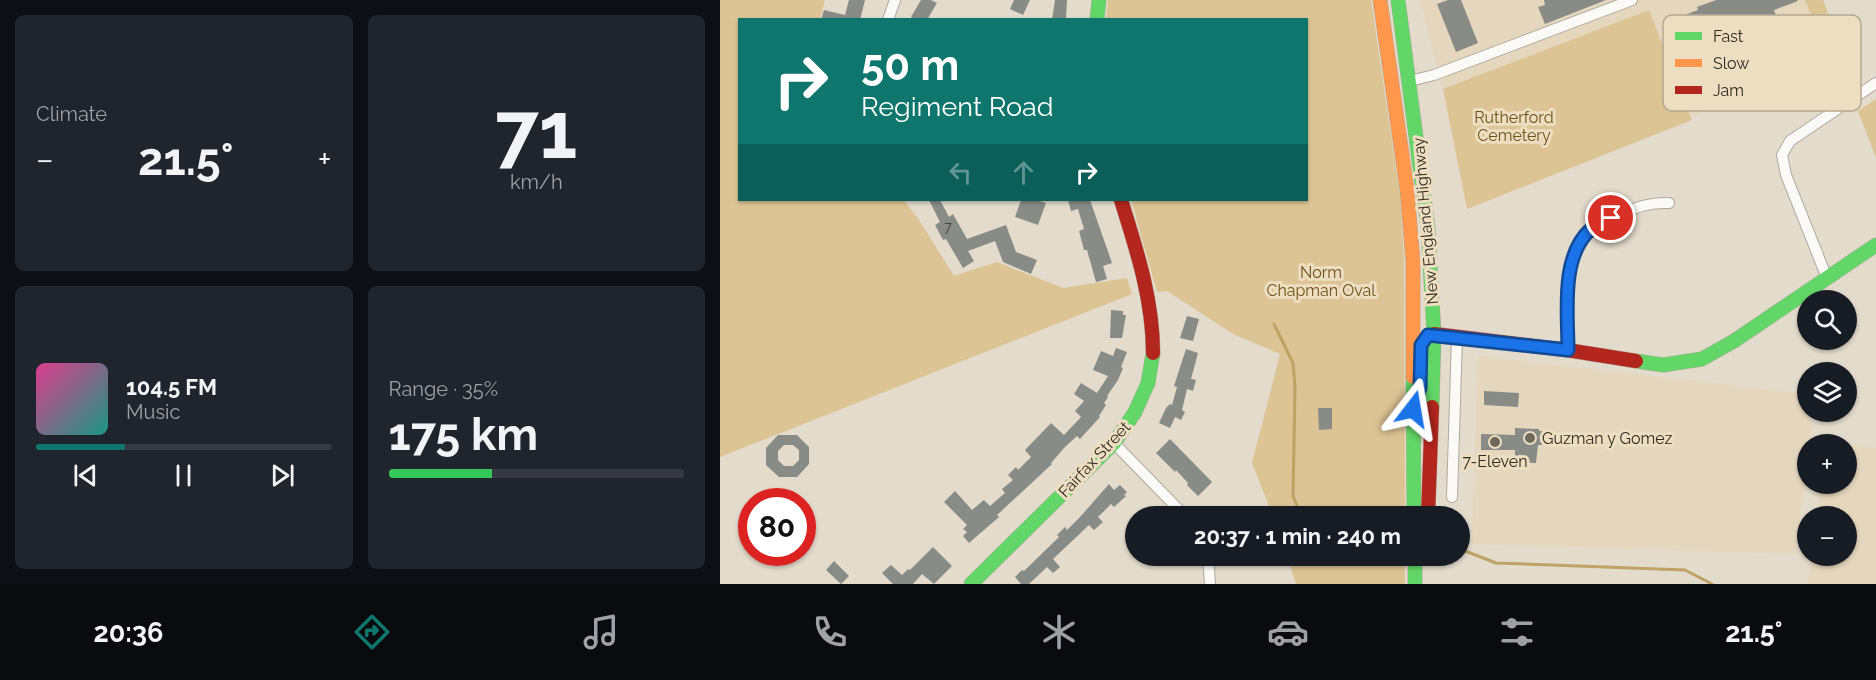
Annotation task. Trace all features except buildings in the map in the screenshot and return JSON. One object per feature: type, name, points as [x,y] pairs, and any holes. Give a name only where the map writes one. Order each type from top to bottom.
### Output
[{"type":"main road","points":[[1097,18],[1099,0]]},
{"type":"main road","name":"New England Highway","points":[[1380,0],[1410,220],[1413,262],[1414,506]]},
{"type":"main road","name":"New England Highway","points":[[1398,0],[1428,228],[1434,334],[1428,506]]},
{"type":"main road","points":[[1388,61],[1396,71],[1410,81]]},
{"type":"main road","name":"Fairfax Street","points":[[971,584],[1114,443],[1130,422],[1142,397],[1154,351],[1154,323],[1121,201]]},
{"type":"main road","points":[[1413,409],[1420,388],[1421,345],[1428,335],[1568,350],[1663,365],[1702,359],[1734,341],[1876,245]]},
{"type":"main road","points":[[1415,566],[1415,584]]},
{"type":"main road","points":[[1427,566],[1427,584]]},
{"type":"street","points":[[889,18],[895,0]]},
{"type":"street","points":[[1410,81],[1434,75],[1632,0]]},
{"type":"street","points":[[1861,93],[1876,83]]},
{"type":"street","points":[[1827,278],[1786,175],[1782,155],[1790,141],[1834,111]]},
{"type":"street","points":[[1568,350],[1569,276],[1573,253],[1582,239],[1592,228],[1611,218],[1655,202],[1669,203]]},
{"type":"street","points":[[1452,497],[1458,337]]},
{"type":"street","points":[[1114,443],[1175,506]]},
{"type":"street","points":[[1209,566],[1210,584]]},
{"type":"shaded area","points":[[1805,0],[1811,15],[1663,15],[1663,45],[1649,10],[1443,89],[1420,1]]},
{"type":"shaded area","points":[[1689,111],[1704,111],[1691,116]]},
{"type":"shaded area","points":[[1478,356],[1797,393],[1797,422],[1811,422],[1812,425],[1811,434],[1797,434],[1797,494],[1803,494],[1802,506],[1797,506],[1796,554],[1472,544]]},
{"type":"shaded area","points":[[1857,445],[1876,448],[1876,584],[1808,584],[1810,566],[1857,566],[1857,506],[1817,506],[1819,494],[1857,494]]},
{"type":"green space","points":[[720,0],[825,0],[820,18],[738,18],[738,201],[905,201],[954,276],[997,262],[1063,288],[1127,278],[1132,294],[720,457]]},
{"type":"green space","name":"Norm Chapman Oval","points":[[1108,0],[1371,0],[1400,195],[1404,258],[1405,506],[1269,506],[1252,463],[1280,354],[1233,334],[1167,291],[1157,292],[1131,201],[1308,201],[1308,18],[1106,18]]},
{"type":"green space","points":[[1805,0],[1823,0],[1829,15],[1811,15]]},
{"type":"green space","name":"Rutherford Cemetery","points":[[1649,10],[1663,46],[1663,111],[1688,111],[1692,120],[1467,209],[1443,89]]},
{"type":"green space","points":[[1876,99],[1876,158],[1858,111]]},
{"type":"green space","points":[[1290,566],[1405,566],[1405,584],[1296,584]]},
{"type":"waterway","points":[[1274,324],[1293,363],[1295,387],[1293,496],[1297,506]]},
{"type":"waterway","points":[[1470,553],[1496,563],[1685,570],[1712,584]]},
{"type":"traffic: fast","points":[[1097,18],[1099,0]]},
{"type":"traffic: fast","points":[[1398,0],[1428,228],[1434,334],[1432,407]]},
{"type":"traffic: fast","points":[[1636,361],[1663,365],[1702,359],[1734,341],[1876,245]]},
{"type":"traffic: fast","points":[[971,584],[1114,443],[1135,412],[1148,383],[1153,353]]},
{"type":"traffic: fast","points":[[1413,377],[1414,506]]},
{"type":"traffic: fast","points":[[1415,566],[1415,584]]},
{"type":"traffic: slow","points":[[1380,0],[1407,189],[1413,262],[1413,377]]},
{"type":"traffic: jam","points":[[1121,201],[1147,295],[1153,353]]},
{"type":"traffic: jam","points":[[1434,334],[1636,361]]},
{"type":"traffic: jam","points":[[1428,506],[1432,407]]},
{"type":"place","name":"Guzman y Gomez","points":[[1530,438]]},
{"type":"place","name":"7-Eleven","points":[[1495,442]]},
{"type":"route","points":[[1413,409],[1420,388],[1421,345],[1428,335],[1568,350],[1569,276],[1573,253],[1592,228],[1611,218]]}]
